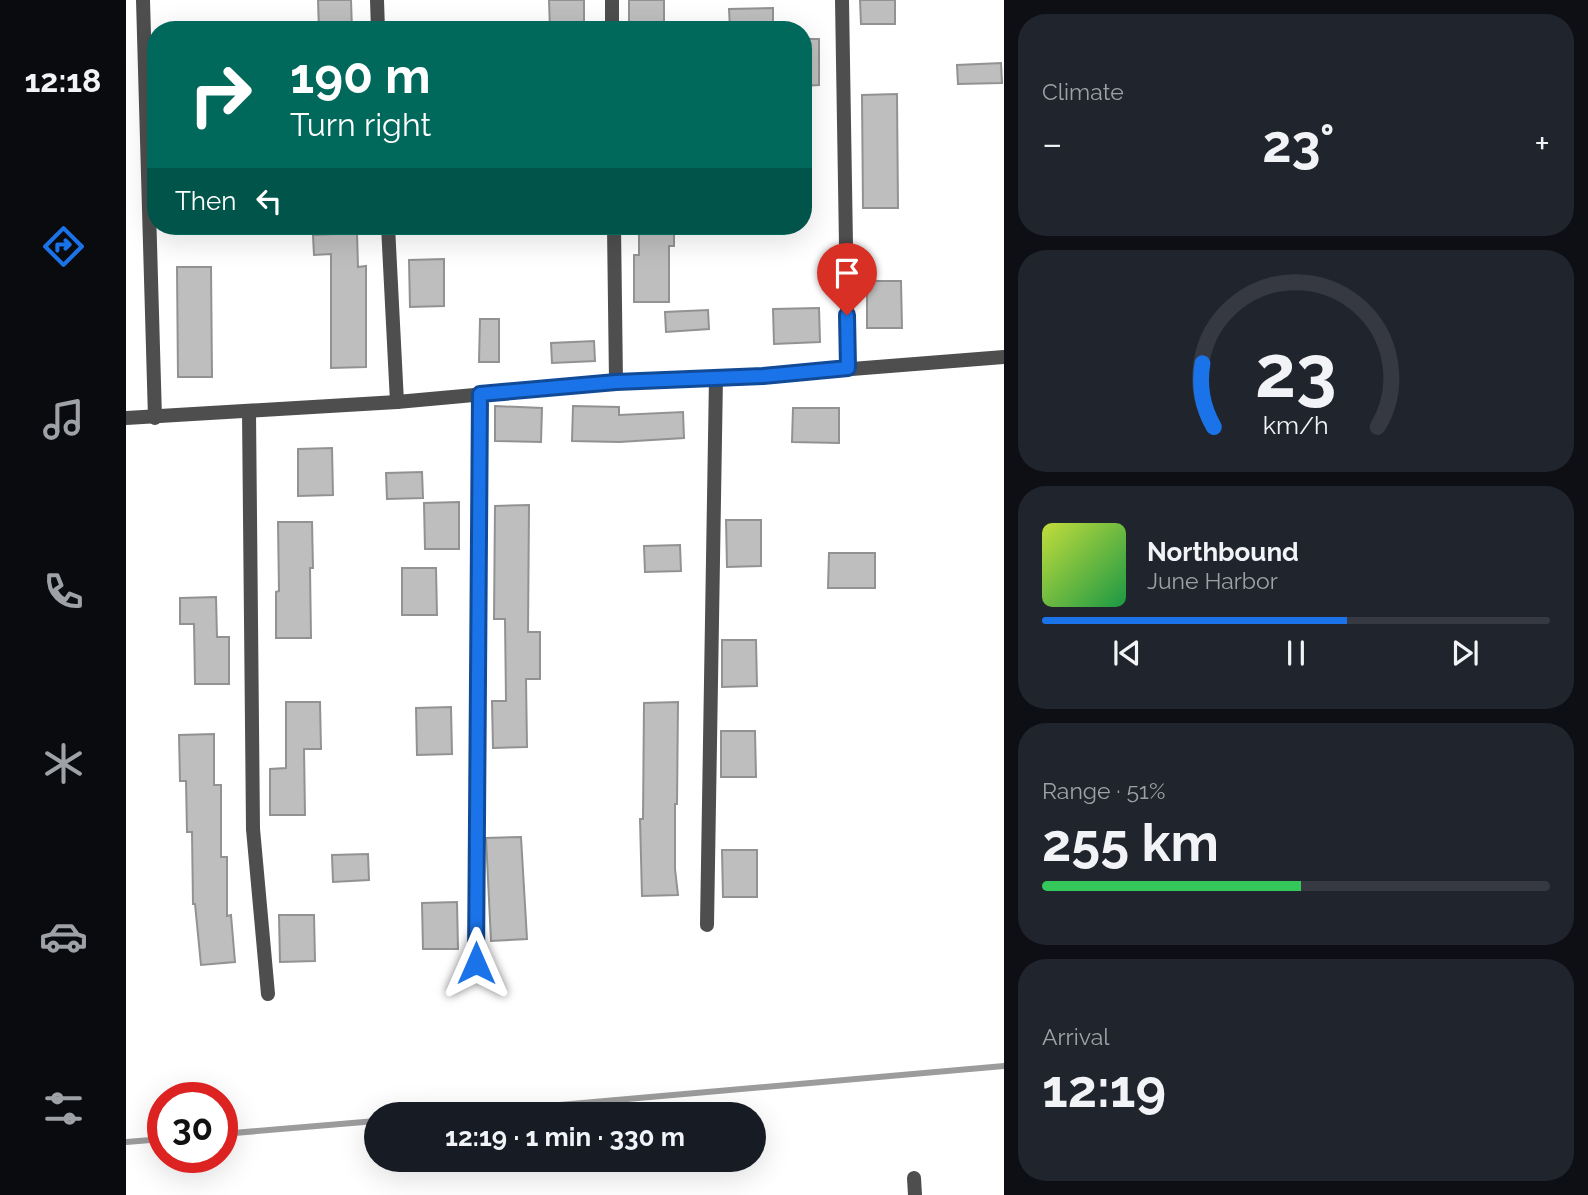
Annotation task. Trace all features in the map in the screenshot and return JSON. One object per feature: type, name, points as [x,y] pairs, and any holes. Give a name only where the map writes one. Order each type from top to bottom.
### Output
[{"type":"street","points":[[143,0],[147,139]]},
{"type":"street","points":[[377,0],[378,21]]},
{"type":"street","points":[[612,0],[612,21]]},
{"type":"street","points":[[842,0],[848,368]]},
{"type":"street","points":[[150,235],[155,418]]},
{"type":"street","points":[[388,235],[397,402]]},
{"type":"street","points":[[614,235],[616,382]]},
{"type":"street","points":[[126,418],[397,402],[616,382],[763,376],[1003,357]]},
{"type":"street","points":[[707,925],[716,377]]},
{"type":"street","points":[[476,963],[480,394]]},
{"type":"street","points":[[249,412],[254,829],[268,994]]},
{"type":"street","points":[[914,1178],[915,1195]]},
{"type":"building","points":[[318,0],[351,0],[352,21],[319,21]]},
{"type":"building","points":[[549,0],[584,0],[584,21],[550,21]]},
{"type":"building","points":[[629,0],[664,0],[664,21],[629,21]]},
{"type":"building","points":[[860,0],[895,0],[895,24],[861,24]]},
{"type":"building","points":[[773,8],[773,21],[730,21],[729,9]]},
{"type":"building","points":[[812,39],[819,39],[819,85],[812,85]]},
{"type":"building","points":[[1001,63],[1002,83],[958,84],[957,65]]},
{"type":"building","points":[[897,94],[898,208],[863,208],[862,95]]},
{"type":"building","points":[[313,235],[357,235],[358,267],[366,266],[366,367],[331,368],[331,254],[314,255]]},
{"type":"building","points":[[639,235],[674,235],[674,246],[669,246],[669,302],[634,302],[634,255],[639,255]]},
{"type":"building","points":[[444,259],[444,306],[410,307],[409,260]]},
{"type":"building","points":[[177,267],[211,267],[212,377],[178,377]]},
{"type":"building","points":[[867,281],[901,281],[902,328],[867,328]]},
{"type":"building","points":[[819,308],[820,342],[774,344],[773,309]]},
{"type":"building","points":[[708,310],[709,329],[666,332],[665,312]]},
{"type":"building","points":[[480,319],[499,319],[499,362],[479,362]]},
{"type":"building","points":[[594,341],[595,361],[552,363],[551,343]]},
{"type":"building","points":[[495,406],[542,408],[541,442],[495,441]]},
{"type":"building","points":[[573,406],[619,407],[619,415],[683,412],[684,438],[619,442],[572,441]]},
{"type":"building","points":[[793,408],[839,408],[839,443],[792,442]]},
{"type":"building","points":[[332,448],[333,495],[298,496],[298,449]]},
{"type":"building","points":[[422,472],[423,498],[387,499],[386,473]]},
{"type":"building","points":[[459,502],[459,549],[425,549],[424,503]]},
{"type":"building","points":[[529,505],[528,632],[540,632],[540,679],[526,679],[527,747],[493,748],[492,701],[506,701],[505,619],[494,619],[495,506]]},
{"type":"building","points":[[726,520],[761,520],[761,566],[727,567]]},
{"type":"building","points":[[278,522],[312,522],[311,638],[276,638],[276,592],[279,591]]},
{"type":"building","points":[[680,545],[681,571],[645,572],[644,546]]},
{"type":"building","points":[[829,553],[875,553],[875,588],[828,588]]},
{"type":"building","points":[[402,568],[436,568],[437,615],[402,615]]},
{"type":"building","points":[[216,597],[217,637],[229,637],[229,684],[195,684],[194,624],[180,624],[180,598]]},
{"type":"building","points":[[722,640],[756,640],[757,686],[722,687]]},
{"type":"building","points":[[286,702],[320,702],[321,749],[304,749],[305,815],[270,815],[270,769],[286,768]]},
{"type":"building","points":[[678,702],[675,869],[678,895],[642,896],[640,819],[643,819],[644,703]]},
{"type":"building","points":[[451,707],[452,754],[417,755],[416,708]]},
{"type":"building","points":[[721,731],[755,731],[756,777],[721,777]]},
{"type":"building","points":[[214,734],[214,785],[221,785],[221,857],[227,857],[227,916],[231,915],[235,962],[201,965],[193,904],[192,832],[187,832],[186,781],[180,781],[179,735]]},
{"type":"building","points":[[521,837],[527,939],[491,941],[486,838]]},
{"type":"building","points":[[722,850],[757,850],[757,897],[723,897]]},
{"type":"building","points":[[368,854],[369,880],[333,882],[332,855]]},
{"type":"building","points":[[457,902],[458,949],[423,949],[422,903]]},
{"type":"building","points":[[279,915],[314,915],[315,961],[280,962]]},
{"type":"waterway","points":[[593,1102],[1004,1066]]},
{"type":"waterway","points":[[238,1133],[364,1122]]},
{"type":"waterway","points":[[126,1142],[147,1140]]},
{"type":"route","points":[[476,963],[480,394],[616,382],[763,376],[848,368],[847,315]]}]
